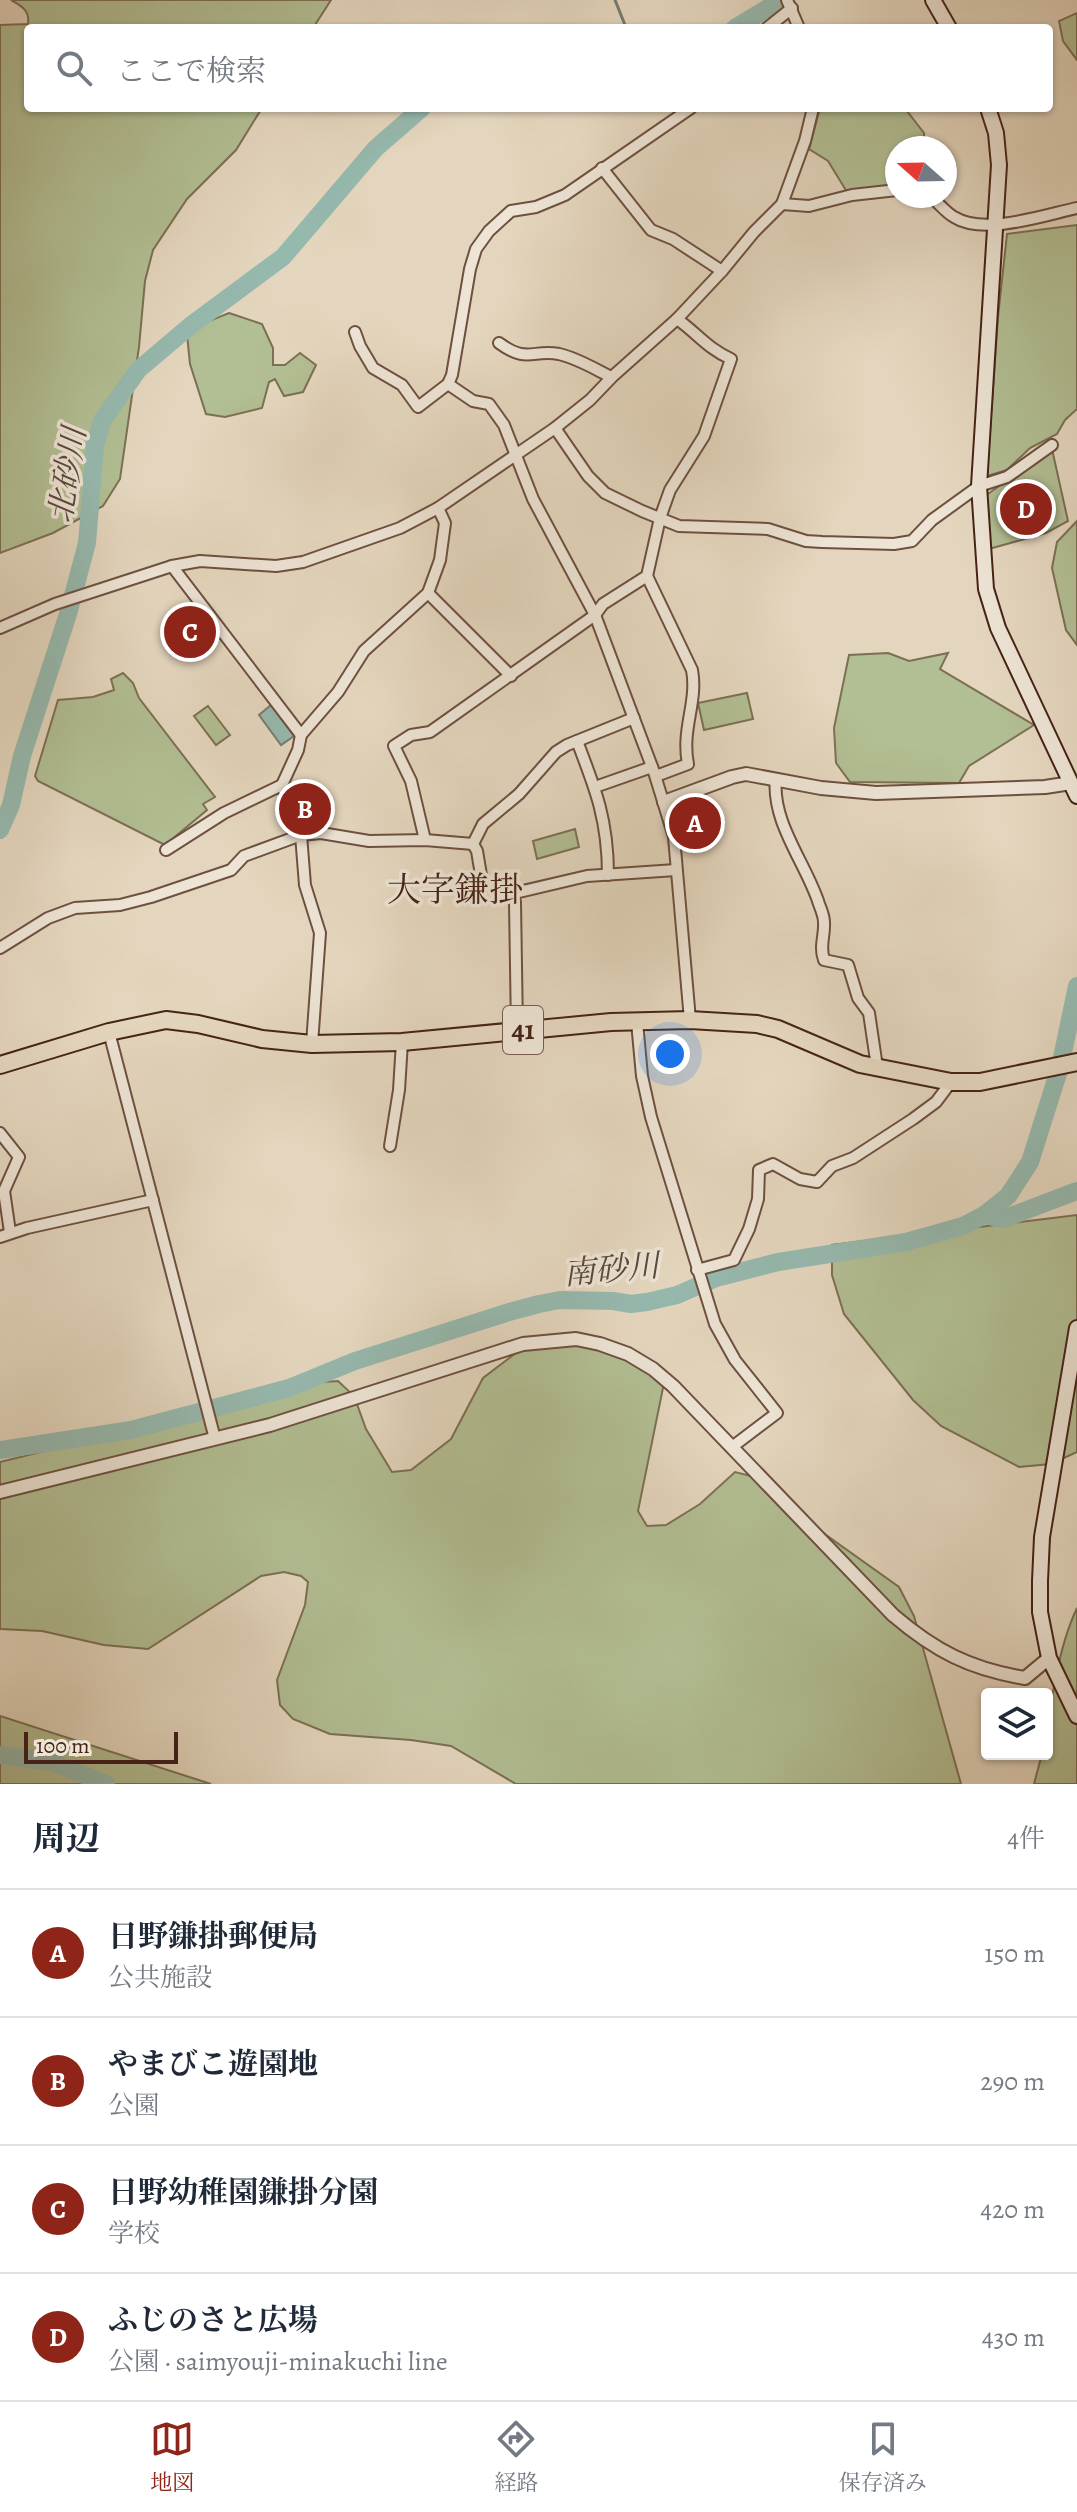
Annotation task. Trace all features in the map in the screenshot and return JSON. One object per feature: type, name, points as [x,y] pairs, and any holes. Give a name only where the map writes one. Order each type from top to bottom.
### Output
[{"type":"main road","points":[[933,0],[947,24]]},
{"type":"main road","points":[[989,112],[996,133],[999,165],[979,486],[986,589],[998,628],[1074,790]]},
{"type":"main road","name":"41","points":[[0,1065],[109,1032],[166,1020],[262,1039],[312,1044],[402,1042],[517,1030],[690,1020],[757,1024],[778,1029],[860,1064],[951,1082],[980,1082],[1072,1063]]},
{"type":"main road","points":[[1077,1328],[1042,1537],[1040,1612],[1049,1658],[1077,1716]]},
{"type":"street","points":[[771,24],[790,4],[798,24]]},
{"type":"street","points":[[355,332],[373,368],[402,385],[418,407],[448,384],[476,249],[489,231],[511,211],[536,207],[565,195],[685,112]]},
{"type":"street","points":[[0,628],[55,604],[172,566],[200,561],[276,566],[303,562],[400,528],[438,508],[555,428],[590,400],[611,377],[677,319],[782,204],[812,112]]},
{"type":"street","points":[[602,168],[651,230],[673,239],[722,271]]},
{"type":"street","points":[[782,204],[809,206],[852,195],[885,191]]},
{"type":"street","points":[[944,208],[966,222],[997,225],[1077,208]]},
{"type":"street","points":[[595,787],[688,764],[685,734],[694,683],[692,670],[647,576],[660,518],[670,490],[704,436],[731,359],[711,350],[677,319]]},
{"type":"street","points":[[499,343],[522,356],[553,353],[566,356],[611,377]]},
{"type":"street","points":[[448,384],[473,401],[489,404],[504,425],[533,499],[595,615],[654,771],[674,837],[690,1020]]},
{"type":"street","points":[[555,428],[588,476],[605,493],[660,518],[679,526],[768,529],[806,541],[894,544],[912,541],[932,520],[979,486],[1007,477],[1052,445]]},
{"type":"street","points":[[166,850],[224,813],[282,785],[298,750],[301,735],[338,692],[364,651],[428,593],[440,560],[445,523],[438,508]]},
{"type":"street","points":[[172,566],[301,735]]},
{"type":"street","points":[[425,840],[411,781],[394,746],[411,735],[430,732],[595,615],[603,604],[647,576]]},
{"type":"street","points":[[428,593],[511,676]]},
{"type":"street","points":[[473,844],[488,819],[519,794],[556,752],[634,718]]},
{"type":"street","points":[[577,741],[595,787],[608,840],[608,875]]},
{"type":"street","points":[[664,802],[746,774],[821,788],[912,793],[1045,787],[1074,790]]},
{"type":"street","points":[[776,779],[774,793],[793,850],[810,876],[825,923],[824,960],[848,965],[858,998],[869,1013],[877,1067]]},
{"type":"street","points":[[282,785],[301,835],[305,885],[320,933],[312,1044]]},
{"type":"street","points":[[0,948],[48,918],[75,908],[120,905],[151,897],[231,870],[244,856],[301,835],[339,834],[381,842],[425,840],[473,844]]},
{"type":"street","points":[[473,844],[482,881],[506,895],[587,876],[676,870]]},
{"type":"street","points":[[512,895],[515,902],[517,1030]]},
{"type":"street","points":[[637,1022],[642,1076],[651,1117],[715,1324],[735,1360],[777,1413],[732,1447]]},
{"type":"street","points":[[109,1032],[215,1439]]},
{"type":"street","points":[[390,1146],[399,1090],[402,1042]]},
{"type":"street","points":[[698,1272],[734,1260],[749,1229],[758,1199],[759,1170],[773,1164],[800,1179],[817,1182],[832,1166],[853,1158],[936,1102],[951,1082]]},
{"type":"street","points":[[0,1133],[19,1157],[4,1191],[5,1235],[153,1200]]},
{"type":"street","points":[[0,1492],[215,1439],[333,1406],[523,1344],[576,1339],[628,1354],[653,1369],[893,1615],[922,1640],[955,1659],[991,1673],[1025,1678],[1049,1658]]},
{"type":"green space","points":[[11,0],[331,0],[316,24],[28,24],[28,16],[19,4]]},
{"type":"green space","points":[[1077,13],[1077,60],[1063,41],[1059,21]]},
{"type":"green space","points":[[24,24],[24,112],[260,112],[236,150],[187,199],[153,250],[145,281],[120,479],[103,506],[53,533],[0,553],[0,25]]},
{"type":"green space","points":[[819,112],[908,112],[924,133],[924,136],[885,136],[885,186],[847,192],[828,161],[809,149]]},
{"type":"green space","points":[[1077,225],[1077,409],[1065,420],[1057,434],[1030,448],[1007,470],[987,476],[1007,234]]},
{"type":"green space","points":[[229,313],[262,324],[273,348],[273,365],[285,365],[300,353],[316,365],[303,392],[284,396],[275,379],[269,382],[262,408],[225,417],[206,414],[190,364],[187,335],[199,325]]},
{"type":"green space","points":[[1052,449],[1068,521],[1046,533],[989,549],[985,496]]},
{"type":"green space","points":[[1077,521],[1077,645],[1066,630],[1052,568],[1057,542]]},
{"type":"green space","points":[[888,653],[909,661],[948,653],[940,669],[1034,725],[969,766],[959,783],[850,782],[836,763],[834,728],[849,655]]},
{"type":"green space","points":[[123,673],[215,797],[203,804],[207,810],[165,845],[38,781],[35,776],[58,700],[93,697],[114,690],[111,679]]},
{"type":"green space","points":[[747,693],[753,719],[704,730],[698,703]]},
{"type":"green space","points":[[208,706],[230,735],[216,745],[194,716]]},
{"type":"green space","points":[[303,782],[323,830],[301,822],[289,796],[292,783]]},
{"type":"green space","points":[[575,829],[579,847],[537,859],[533,841]]},
{"type":"green space","points":[[1077,1215],[1077,1452],[1051,1464],[1019,1467],[941,1426],[913,1400],[844,1314],[832,1275],[832,1245]]},
{"type":"green space","points":[[559,1339],[626,1352],[665,1378],[638,1511],[647,1526],[666,1525],[700,1504],[735,1472],[763,1479],[798,1515],[899,1587],[914,1616],[961,1784],[516,1784],[451,1746],[330,1734],[293,1719],[280,1705],[277,1680],[305,1605],[308,1582],[301,1576],[284,1572],[261,1576],[148,1649],[104,1645],[42,1631],[0,1629],[0,1462],[323,1382],[338,1381],[354,1396],[366,1429],[392,1472],[411,1470],[451,1439],[483,1378],[521,1349]]},
{"type":"green space","points":[[1077,1608],[1077,1784],[1034,1784],[1040,1760],[1053,1760],[1053,1693]]},
{"type":"green space","points":[[0,1716],[211,1784],[0,1784]]},
{"type":"water","points":[[271,705],[294,736],[281,745],[259,715]]},
{"type":"waterway","points":[[615,0],[625,24]]},
{"type":"waterway","name":"北砂川","points":[[742,24],[781,0]]},
{"type":"waterway","name":"北砂川","points":[[0,830],[11,805],[22,756],[68,614],[87,543],[95,446],[102,421],[138,370],[190,326],[283,257],[376,148],[417,112]]},
{"type":"waterway","name":"南砂川","points":[[0,1450],[131,1430],[289,1388],[355,1361],[539,1304],[560,1300],[647,1302],[677,1295],[716,1278],[778,1262],[906,1242],[963,1226],[984,1215],[1008,1196],[1030,1162],[1060,1067],[1077,986]]},
{"type":"waterway","points":[[984,1215],[1003,1219],[1077,1191]]},
{"type":"waterway","points":[[0,1755],[52,1762],[106,1784]]},
{"type":"place","name":"ふじのさと広場","points":[[1026,509]]},
{"type":"place","name":"日野幼稚園鎌掛分園","points":[[190,632]]},
{"type":"place","name":"やまびこ遊園地","points":[[305,809]]},
{"type":"place","name":"日野鎌掛郵便局","points":[[695,823]]},
{"type":"district","name":"大字鎌掛","points":[[455,889]]}]
